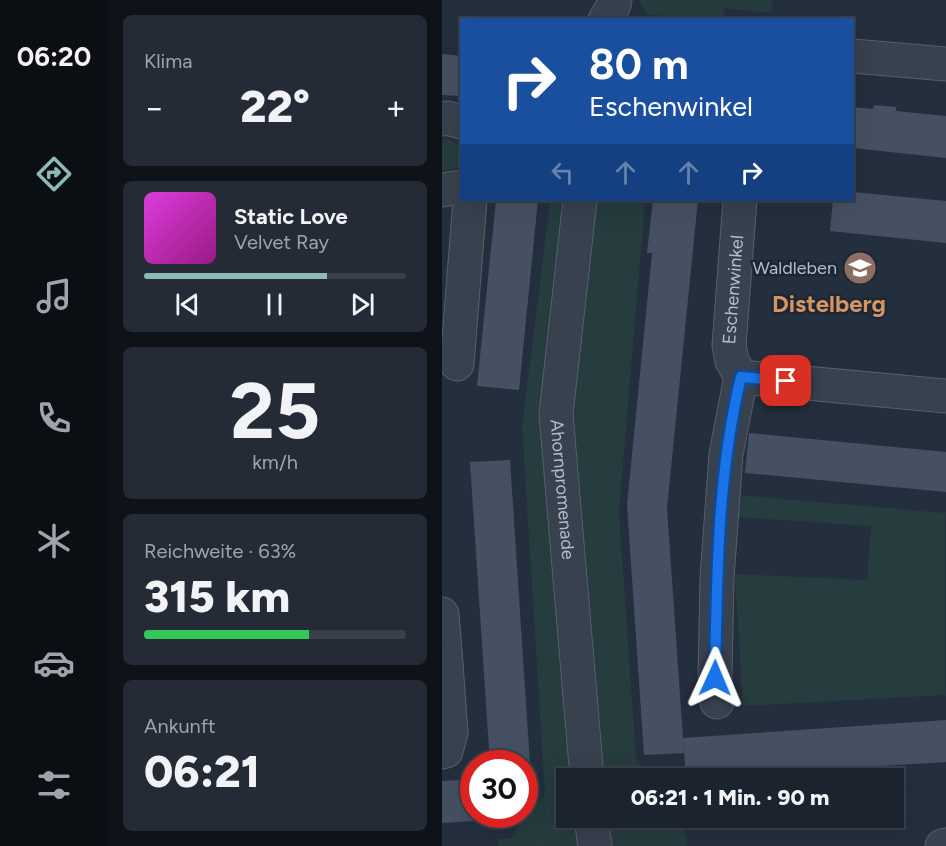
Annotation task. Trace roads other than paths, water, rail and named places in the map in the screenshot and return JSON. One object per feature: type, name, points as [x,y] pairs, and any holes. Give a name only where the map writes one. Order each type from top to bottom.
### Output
[{"type":"street","points":[[606,18],[615,0]]},
{"type":"street","points":[[854,56],[946,64]]},
{"type":"street","points":[[442,119],[460,121]]},
{"type":"street","points":[[442,190],[460,187]]},
{"type":"street","points":[[457,364],[470,201]]},
{"type":"street","name":"Ahornpromenade","points":[[580,201],[556,414],[586,768]]},
{"type":"street","name":"Eschenwinkel","points":[[740,201],[729,345],[732,361],[741,377]]},
{"type":"street","points":[[717,702],[716,578],[726,454],[741,377],[946,396]]},
{"type":"street","points":[[442,614],[444,666],[451,733],[446,751],[442,752]]},
{"type":"street","points":[[592,828],[595,846]]},
{"type":"place","name":"Waldleben","points":[[860,268]]},
{"type":"district","name":"Distelberg","points":[[829,304]]}]
